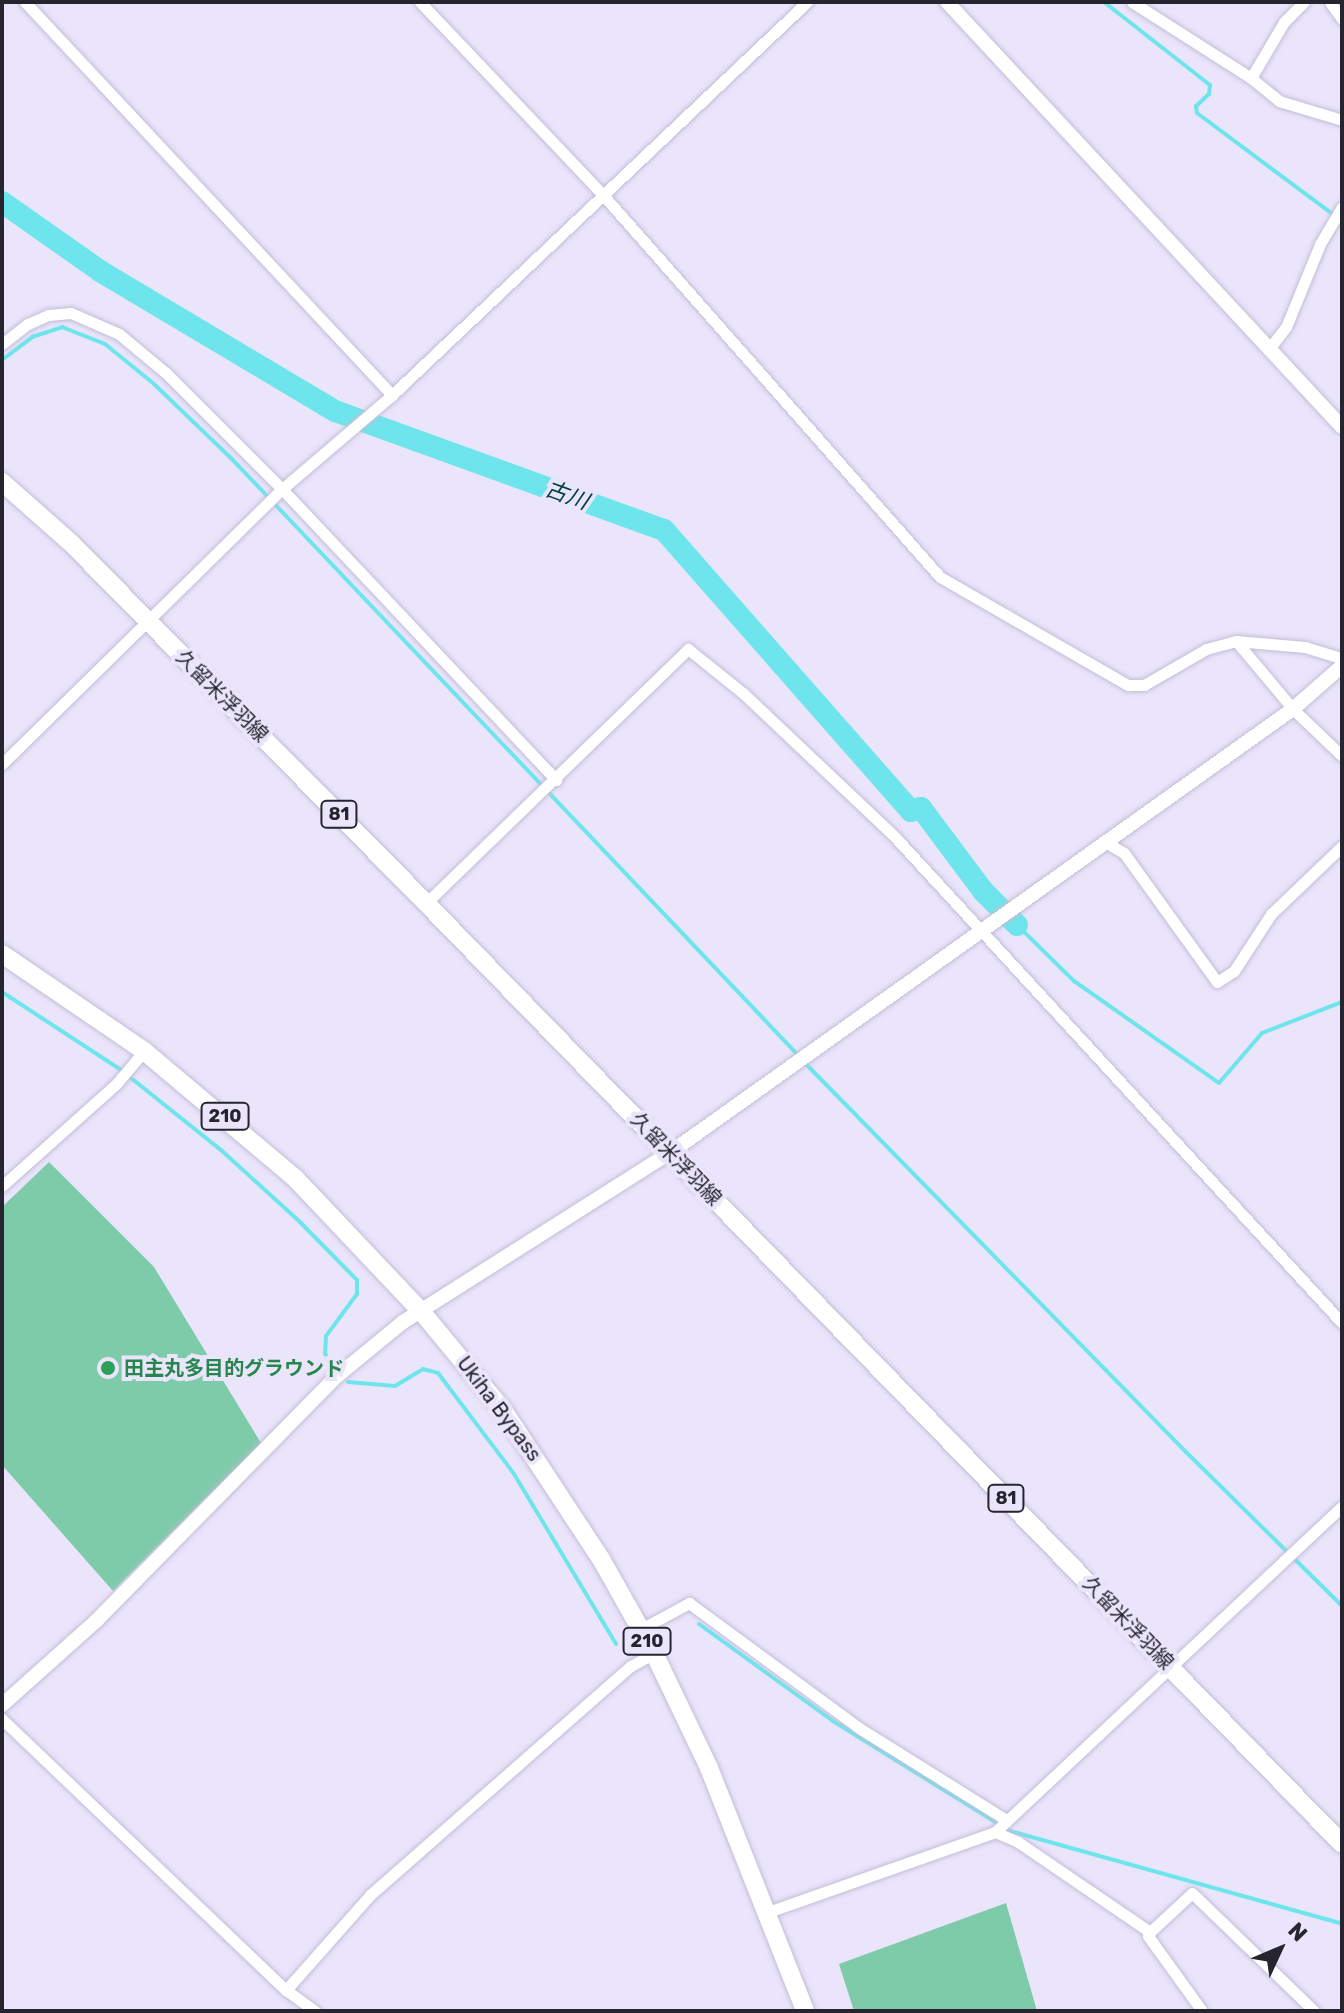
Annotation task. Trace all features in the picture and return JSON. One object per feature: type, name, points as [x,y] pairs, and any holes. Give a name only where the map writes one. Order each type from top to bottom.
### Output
[{"type":"main road","name":"久留米浮羽線","points":[[2,482],[72,544],[671,1152],[1342,1844]]},
{"type":"main road","name":"Ukiha Bypass","points":[[2,954],[144,1051],[295,1178],[420,1310],[503,1410],[558,1491],[654,1653],[709,1768],[805,2011]]},
{"type":"street","points":[[25,2],[392,395]]},
{"type":"street","points":[[420,2],[603,195],[940,577],[1128,685],[1144,685],[1206,649],[1236,641],[1305,647],[1342,658]]},
{"type":"street","points":[[2,764],[282,489],[392,395],[807,2]]},
{"type":"street","points":[[947,2],[1342,427]]},
{"type":"street","points":[[1132,2],[1251,78],[1279,101],[1342,120]]},
{"type":"street","points":[[1251,78],[1284,22],[1304,2]]},
{"type":"street","points":[[1330,2],[1342,19]]},
{"type":"street","points":[[1268,350],[1286,327],[1320,244],[1342,207]]},
{"type":"street","points":[[2,344],[28,324],[48,315],[71,313],[119,334],[166,373],[282,489],[556,780]]},
{"type":"street","points":[[1236,641],[1293,709],[1342,756]]},
{"type":"street","points":[[426,903],[688,649],[744,694],[895,837],[1342,1323]]},
{"type":"street","points":[[2,1705],[97,1620],[336,1377],[420,1310],[671,1152],[1293,709],[1342,666]]},
{"type":"street","points":[[1105,842],[1124,853],[1217,982],[1234,971],[1271,914],[1342,846]]},
{"type":"street","points":[[2,1186],[117,1083],[144,1051]]},
{"type":"street","points":[[768,1912],[1000,1826],[1342,1506]]},
{"type":"street","points":[[641,1629],[689,1603],[1018,1842],[1150,1932]]},
{"type":"street","points":[[286,1990],[370,1895],[631,1666],[654,1653]]},
{"type":"street","points":[[2,1719],[286,1990],[315,2011]]},
{"type":"street","points":[[1202,2011],[1148,1936],[1192,1893],[1314,2011]]},
{"type":"green space","name":"田主丸多目的グラウンド","points":[[49,1162],[154,1267],[261,1443],[113,1591],[2,1465],[2,1207]]},
{"type":"green space","points":[[1006,1903],[1037,2011],[854,2011],[839,1964]]},
{"type":"waterway","points":[[1104,2],[1210,85],[1209,94],[1196,106],[1197,113],[1342,221]]},
{"type":"waterway","name":"古川","points":[[2,202],[100,271],[335,411],[664,530],[911,811],[921,808],[983,891],[1017,925]]},
{"type":"waterway","points":[[2,360],[32,337],[62,327],[105,344],[154,384],[231,458],[798,1055]]},
{"type":"waterway","points":[[1017,925],[1074,981],[1219,1083],[1262,1033],[1342,1002]]},
{"type":"waterway","points":[[2,992],[121,1070]]},
{"type":"waterway","points":[[804,1062],[1186,1452],[1342,1606]]},
{"type":"waterway","points":[[131,1078],[221,1150],[300,1222],[357,1280],[357,1294],[326,1336],[325,1353],[330,1366]]},
{"type":"waterway","points":[[348,1382],[395,1386],[423,1369],[438,1373],[514,1474],[616,1644]]},
{"type":"waterway","points":[[699,1624],[833,1721],[1010,1831],[1342,1924]]},
{"type":"place","name":"田主丸多目的グラウンド","points":[[108,1368]]}]
